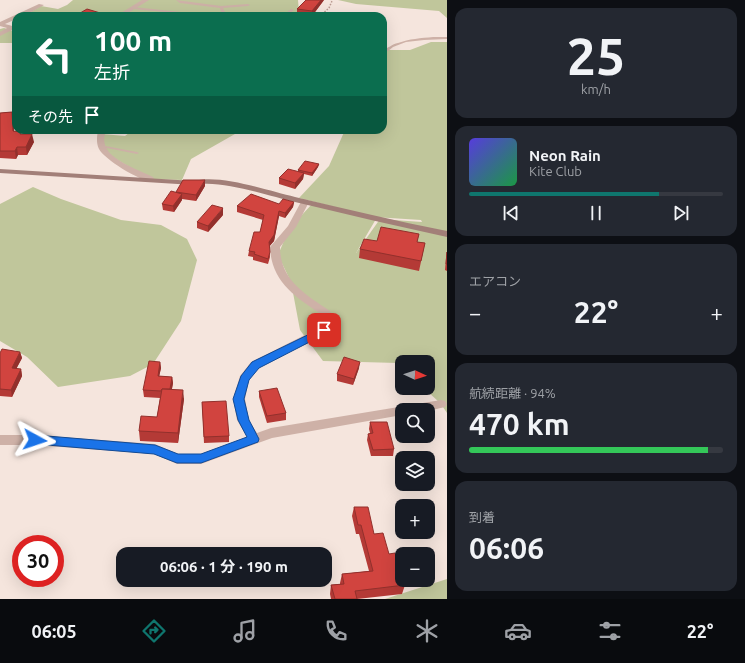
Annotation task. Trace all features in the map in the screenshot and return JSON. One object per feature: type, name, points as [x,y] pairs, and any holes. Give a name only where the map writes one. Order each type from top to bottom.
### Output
[{"type":"street","points":[[126,12],[146,0]]},
{"type":"street","points":[[27,12],[41,5]]},
{"type":"street","points":[[0,24],[12,19]]},
{"type":"street","points":[[0,24],[12,27]]},
{"type":"street","points":[[0,34],[12,29]]},
{"type":"street","points":[[101,134],[100,138],[104,152],[128,168],[150,179]]},
{"type":"street","points":[[0,171],[150,179],[194,183],[203,181],[228,184],[447,234]]},
{"type":"street","points":[[254,439],[243,420],[239,399],[244,379],[255,365],[324,330],[326,313],[302,297],[281,275],[276,261],[275,247],[292,227],[305,202]]},
{"type":"street","points":[[435,405],[441,404]]},
{"type":"street","points":[[0,440],[35,440],[155,450],[177,459],[201,459],[271,433],[395,412]]},
{"type":"lane","points":[[178,0],[180,2],[221,7],[248,5]]},
{"type":"lane","points":[[221,7],[223,12]]},
{"type":"lane","points":[[133,8],[176,12]]},
{"type":"lane","points":[[387,50],[391,45],[430,38],[447,38]]},
{"type":"lane","points":[[102,146],[137,153]]},
{"type":"path","points":[[324,12],[329,8],[332,1],[331,0]]},
{"type":"green space","points":[[73,0],[298,0],[299,12],[92,12],[87,10],[82,12],[30,12],[41,6],[58,9],[67,5]]},
{"type":"green space","points":[[338,0],[447,0],[447,18],[439,11],[356,4]]},
{"type":"green space","points":[[4,28],[12,31],[12,43],[0,43],[0,29]]},
{"type":"green space","points":[[431,42],[447,42],[447,413],[441,404],[431,395],[435,395],[435,355],[395,355],[395,363],[323,361],[300,330],[291,282],[278,255],[289,229],[312,204],[376,219],[356,253],[380,219],[422,222],[421,220],[374,217],[299,198],[329,166],[343,134],[387,134],[387,50],[410,50]]},
{"type":"green space","points":[[102,134],[125,136],[128,134],[235,134],[191,159],[182,180],[150,179],[104,152]]},
{"type":"green space","points":[[33,187],[61,199],[121,220],[161,225],[187,239],[197,260],[181,321],[153,364],[130,376],[58,387],[27,357],[0,341],[0,204]]},
{"type":"green space","points":[[447,579],[447,599],[385,599],[422,587],[435,587],[435,583]]},
{"type":"building","points":[[306,0],[321,0],[312,11],[297,9]]},
{"type":"building","points":[[87,9],[97,12],[82,12]]},
{"type":"building","points":[[12,112],[12,134],[32,134],[26,147],[17,147],[15,151],[0,151],[0,113]]},
{"type":"building","points":[[305,161],[319,164],[312,173],[298,170]]},
{"type":"building","points":[[288,169],[304,173],[295,183],[279,178]]},
{"type":"building","points":[[183,180],[205,180],[196,195],[176,192]]},
{"type":"building","points":[[171,191],[182,194],[173,206],[162,204]]},
{"type":"building","points":[[251,194],[279,204],[283,199],[294,202],[285,213],[279,211],[274,235],[269,242],[270,252],[268,259],[254,254],[255,252],[249,251],[254,232],[260,232],[264,215],[237,206]]},
{"type":"building","points":[[212,205],[223,208],[208,226],[197,222]]},
{"type":"building","points":[[381,227],[419,234],[417,242],[425,243],[421,261],[360,249],[364,239],[377,241]]},
{"type":"building","points":[[2,349],[20,352],[12,368],[21,369],[11,390],[0,389],[0,353]]},
{"type":"building","points":[[344,357],[360,362],[354,379],[337,374]]},
{"type":"building","points":[[149,361],[160,362],[158,376],[172,377],[170,389],[162,389],[161,391],[143,390]]},
{"type":"building","points":[[277,388],[286,413],[267,416],[259,391]]},
{"type":"building","points":[[162,389],[183,390],[178,433],[139,431],[141,416],[157,417]]},
{"type":"building","points":[[226,401],[229,436],[204,437],[202,402]]},
{"type":"building","points":[[370,422],[387,422],[394,449],[373,450],[368,434],[373,433]]},
{"type":"building","points":[[354,507],[368,507],[374,534],[383,533],[389,554],[395,553],[395,586],[355,591],[357,599],[335,599],[332,585],[344,584],[342,574],[373,571],[361,525],[358,525]]},
{"type":"route","points":[[35,440],[155,450],[177,459],[201,459],[254,439],[243,420],[239,399],[244,379],[255,365],[324,330]]}]
